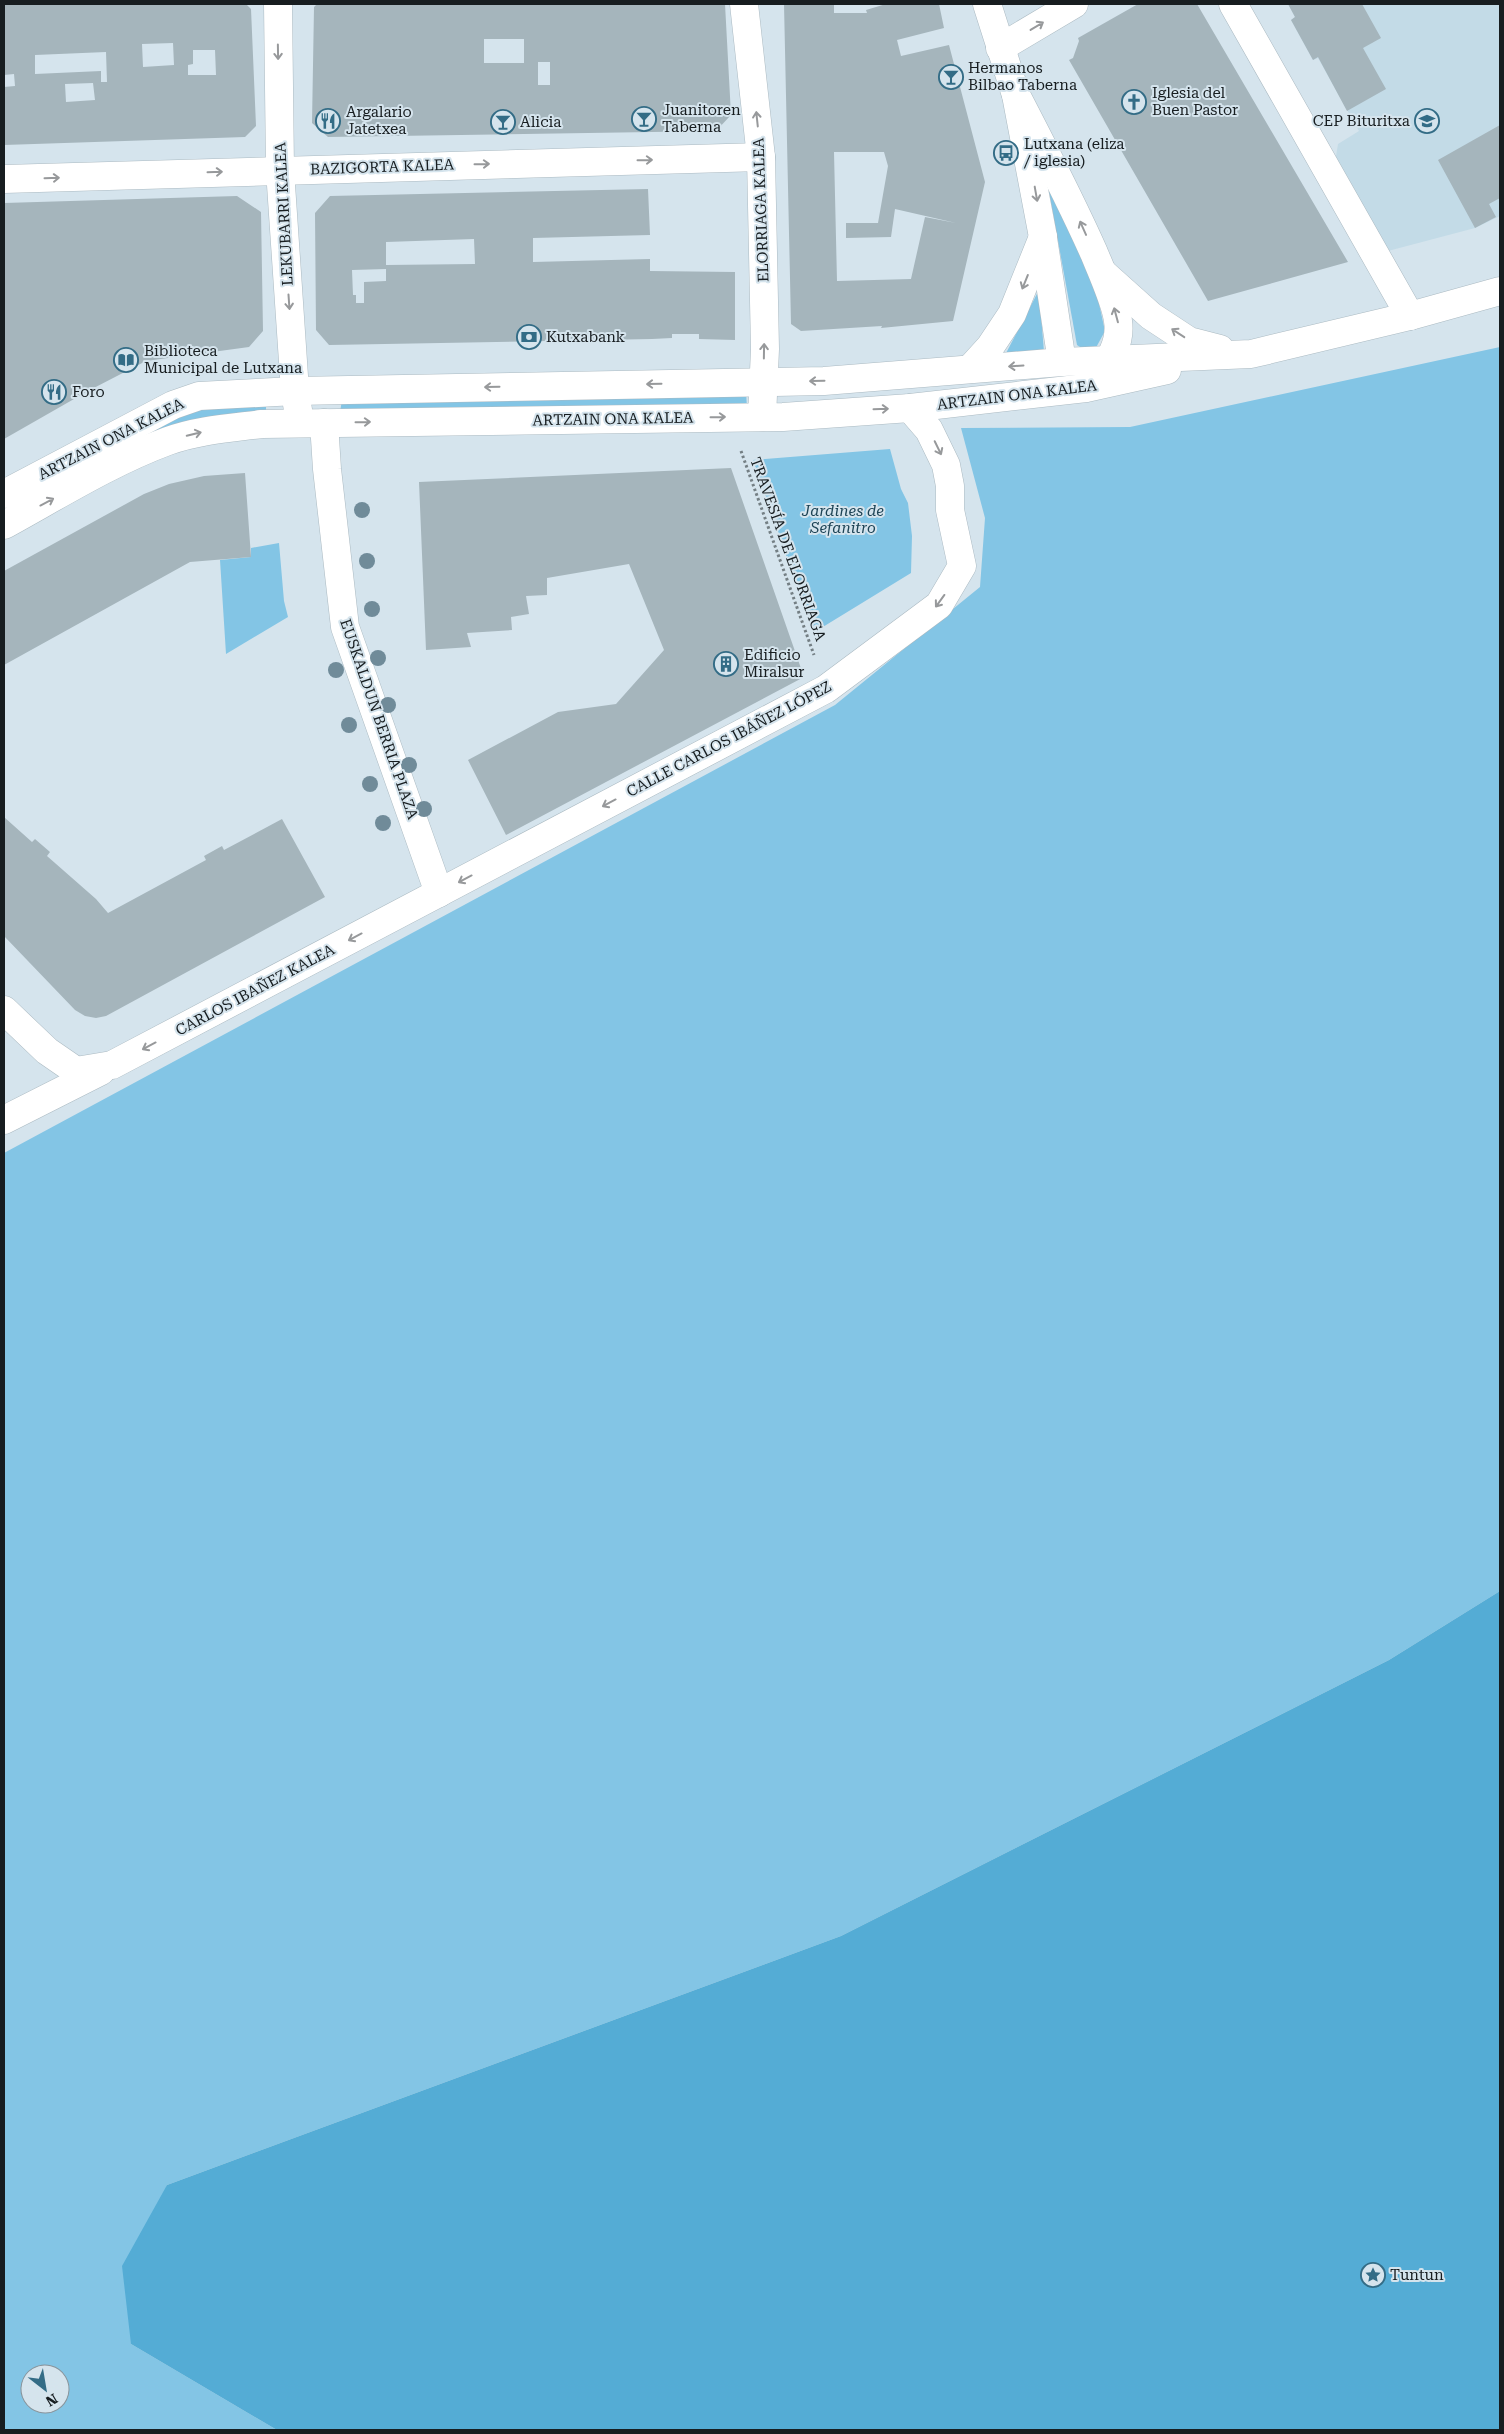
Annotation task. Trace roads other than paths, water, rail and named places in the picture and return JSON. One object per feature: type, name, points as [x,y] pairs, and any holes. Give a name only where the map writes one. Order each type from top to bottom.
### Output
[{"type":"street","name":"LEKUBARRI KALEA","points":[[278,4],[280,170],[295,391],[312,423]]},
{"type":"street","name":"ELORRIAGA KALEA","points":[[744,4],[761,156],[764,349],[762,417]]},
{"type":"street","points":[[987,4],[1016,95],[1043,237],[1062,362],[1086,388],[1110,360],[1116,345],[1118,322],[1102,272],[1073,206],[1016,95]]},
{"type":"street","points":[[1000,48],[1074,4]]},
{"type":"street","points":[[1233,4],[1410,316]]},
{"type":"street","name":"BAZIGORTA KALEA","points":[[4,179],[761,156]]},
{"type":"street","points":[[970,369],[990,347],[1012,314],[1043,237]]},
{"type":"street","points":[[1102,272],[1151,316],[1189,341],[1240,355]]},
{"type":"street","name":"ARTZAIN ONA KALEA","points":[[4,494],[173,404],[199,396],[295,391],[824,381],[1062,362],[1240,355],[1410,316],[1500,291]]},
{"type":"street","name":"ARTZAIN ONA KALEA","points":[[4,525],[121,462],[169,440],[209,430],[262,424],[762,417],[910,408],[1086,388],[1240,355]]},
{"type":"street","name":"CALLE CARLOS IBÁÑEZ LÓPEZ","points":[[398,914],[826,689],[939,605],[962,566],[950,510],[950,486],[946,465],[929,430],[910,408]]},
{"type":"street","name":"EUSKALDUN BERRIA PLAZA","points":[[312,423],[327,470],[345,627],[438,893]]},
{"type":"street","name":"CARLOS IBAÑEZ KALEA","points":[[4,1120],[398,914]]},
{"type":"street","name":"CARLOS IBAÑEZ KALEA","points":[[4,1010],[47,1051],[76,1071],[112,1065]]},
{"type":"place","name":"Hermanos Bilbao Taberna","points":[[951,77]]},
{"type":"place","name":"Iglesia del Buen Pastor","points":[[1134,102]]},
{"type":"place","name":"Juanitoren Taberna","points":[[644,119]]},
{"type":"place","name":"Argalario Jatetxea","points":[[328,121]]},
{"type":"place","name":"CEP Bituritxa","points":[[1427,121]]},
{"type":"place","name":"Alicia","points":[[503,122]]},
{"type":"place","name":"Lutxana (eliza / iglesia)","points":[[1006,153]]},
{"type":"place","name":"Kutxabank","points":[[529,337]]},
{"type":"place","name":"Biblioteca Municipal de Lutxana","points":[[126,360]]},
{"type":"place","name":"Foro","points":[[54,392]]},
{"type":"place","name":"Edificio Miralsur","points":[[726,664]]},
{"type":"place","name":"Tuntun","points":[[1373,2275]]},
{"type":"park label","name":"Jardines de Sefanitro","points":[[843,520]]}]
